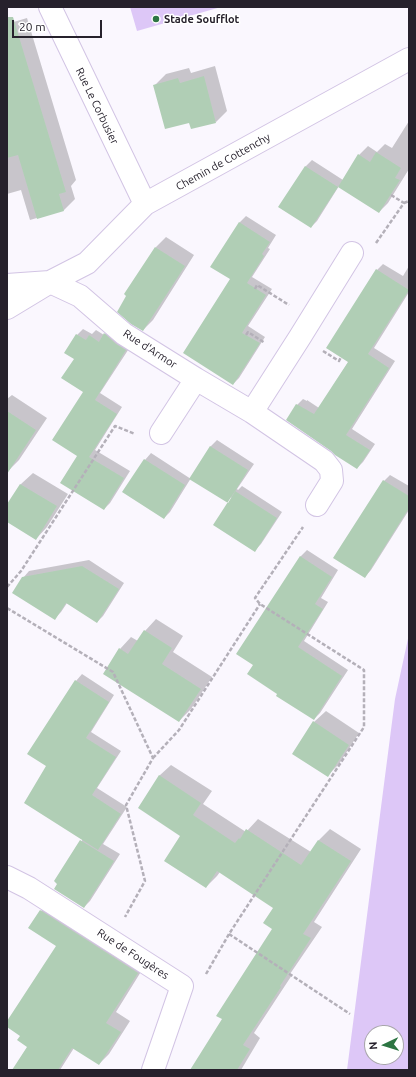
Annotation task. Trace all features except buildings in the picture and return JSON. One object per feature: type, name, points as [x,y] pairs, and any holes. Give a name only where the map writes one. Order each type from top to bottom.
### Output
[{"type":"street","name":"Rue Le Corbusier","points":[[50,7],[145,204]]},
{"type":"street","name":"Chemin de Cottenchy","points":[[7,308],[50,282],[87,263],[145,204],[409,59]]},
{"type":"street","points":[[252,412],[352,253]]},
{"type":"street","name":"Chemin de Cottenchy","points":[[7,285],[50,282]]},
{"type":"street","name":"Rue d'Armor","points":[[50,282],[80,296],[124,334],[252,412],[324,462],[331,470],[332,481],[317,505]]},
{"type":"street","points":[[161,434],[196,379]]},
{"type":"street","name":"Rue de Fougères","points":[[7,877],[29,888],[182,986]]},
{"type":"street","points":[[153,1070],[182,986]]},
{"type":"path","points":[[391,195],[404,203]]},
{"type":"path","points":[[352,253],[371,251],[404,203],[409,201]]},
{"type":"path","points":[[255,288],[258,286],[311,319]]},
{"type":"path","points":[[7,587],[21,571],[115,426],[134,434],[161,434]]},
{"type":"path","points":[[182,986],[194,993],[229,934],[364,727],[364,670],[260,604],[255,598],[317,505]]},
{"type":"path","points":[[112,940],[145,881],[126,805],[153,758],[179,730],[260,604]]},
{"type":"path","points":[[7,608],[113,672],[153,758]]},
{"type":"path","points":[[229,934],[350,1014]]},
{"type":"shaded area","name":"Stade Soufflot","points":[[130,7],[221,7],[137,31]]},
{"type":"shaded area","points":[[409,634],[409,1070],[347,1070],[395,699]]},
{"type":"place","name":"Stade Soufflot","points":[[156,19]]}]
